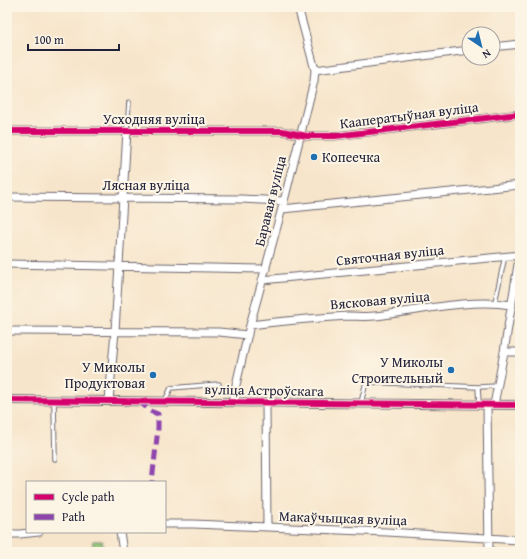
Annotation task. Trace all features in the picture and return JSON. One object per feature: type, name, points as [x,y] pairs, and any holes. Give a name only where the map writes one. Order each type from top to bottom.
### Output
[{"type":"street","name":"Баравая вуліца","points":[[232,402],[250,325],[282,209],[314,81],[315,70],[298,7]]},
{"type":"street","points":[[501,46],[520,44]]},
{"type":"street","points":[[315,70],[461,51]]},
{"type":"street","name":"Кааператыўная вуліца","points":[[300,135],[335,136],[520,114]]},
{"type":"street","name":"Усходняя вуліца","points":[[7,131],[282,131],[300,135]]},
{"type":"street","points":[[109,401],[115,331],[127,131]]},
{"type":"street","points":[[282,209],[520,185]]},
{"type":"street","name":"Лясная вуліца","points":[[7,197],[241,198],[284,201]]},
{"type":"street","points":[[488,552],[487,405],[498,386],[520,254]]},
{"type":"street","name":"Святочная вуліца","points":[[262,280],[520,254]]},
{"type":"street","points":[[7,264],[266,269]]},
{"type":"street","name":"Вясковая вуліца","points":[[250,325],[308,319],[373,316],[458,305],[495,302],[512,305]]},
{"type":"street","points":[[7,331],[219,332],[248,335]]},
{"type":"street","points":[[504,352],[520,352]]},
{"type":"street","name":"вуліца Астроўскага","points":[[7,400],[520,405]]},
{"type":"street","points":[[266,402],[267,527]]},
{"type":"street","name":"Макаўчыцкая вуліца","points":[[166,524],[387,532],[520,540]]},
{"type":"street","points":[[7,534],[26,533]]},
{"type":"street","points":[[120,533],[123,552]]},
{"type":"lane","points":[[127,131],[129,102]]},
{"type":"lane","points":[[495,302],[505,256]]},
{"type":"lane","points":[[361,403],[366,382],[478,387],[498,386]]},
{"type":"lane","points":[[165,401],[171,388],[219,384]]},
{"type":"lane","points":[[478,387],[487,405]]},
{"type":"lane","points":[[54,400],[55,459]]},
{"type":"green space","points":[[93,541],[102,541],[105,552],[92,552]]},
{"type":"marked path","points":[[139,401],[150,411],[158,414],[158,428],[152,481]]},
{"type":"cycle path","points":[[7,131],[282,131],[307,136],[335,136],[520,114]]},
{"type":"cycle path","points":[[7,400],[520,405]]},
{"type":"place","name":"Копеечка","points":[[314,157]]},
{"type":"place","name":"У Миколы Строительный","points":[[451,370]]},
{"type":"place","name":"У Миколы Продуктовая","points":[[153,375]]}]
